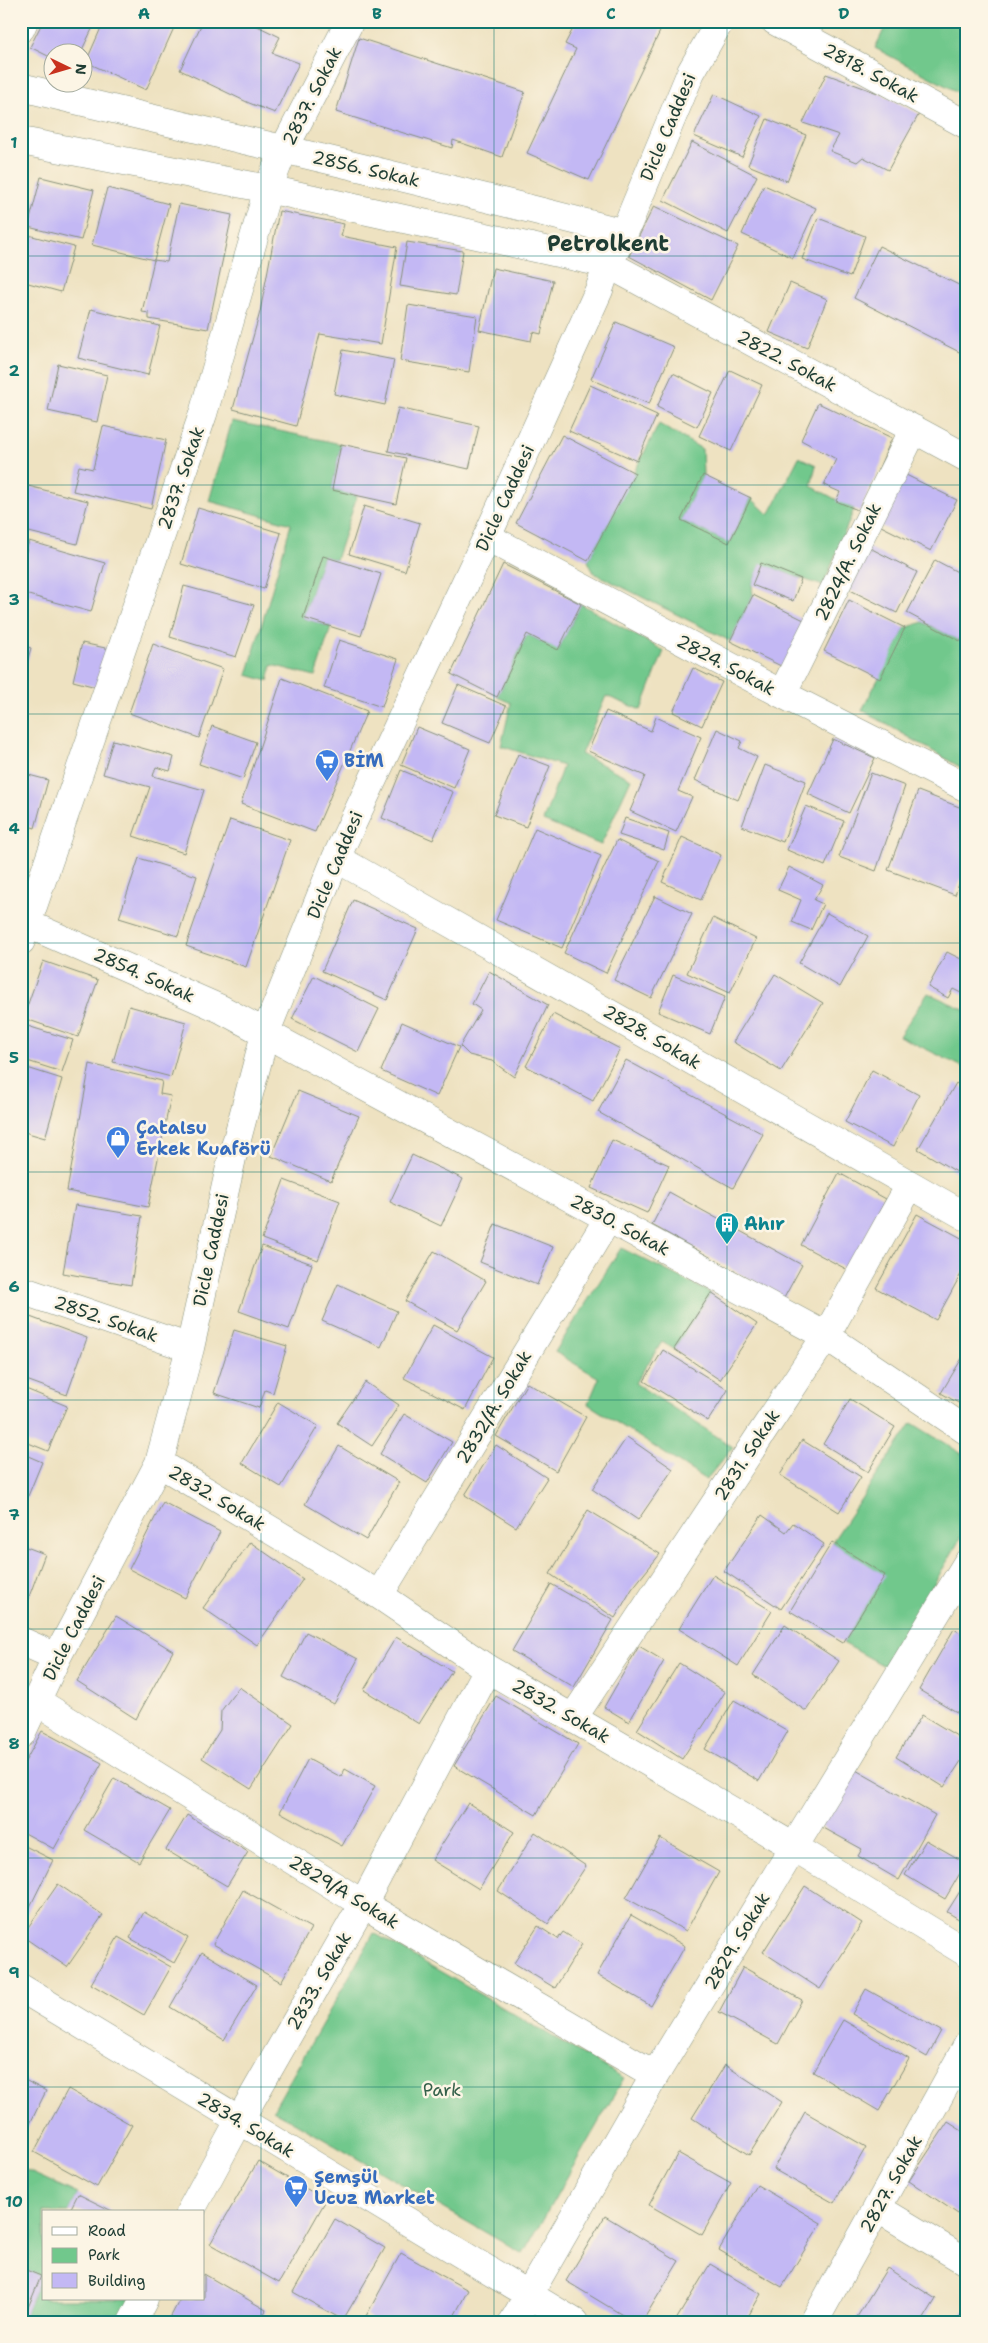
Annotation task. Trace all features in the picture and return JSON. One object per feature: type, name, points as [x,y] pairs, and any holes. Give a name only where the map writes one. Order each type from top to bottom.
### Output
[{"type":"street","points":[[21,28],[24,21]]},
{"type":"street","name":"2837. Sokak","points":[[23,928],[203,414],[268,189],[283,151],[350,21]]},
{"type":"street","name":"Dicle Caddesi","points":[[21,1734],[38,1702],[57,1657],[159,1463],[190,1348],[232,1158],[265,1034],[336,858],[487,538],[599,290],[608,264],[624,233],[691,72],[720,21]]},
{"type":"street","name":"2818. Sokak","points":[[775,21],[967,125]]},
{"type":"street","name":"2856. Sokak","points":[[21,87],[283,151],[472,193],[624,233]]},
{"type":"street","points":[[21,140],[268,189],[608,264]]},
{"type":"street","name":"2822. Sokak","points":[[608,264],[967,458]]},
{"type":"street","name":"2824/A. Sokak","points":[[782,694],[914,429]]},
{"type":"street","name":"2824. Sokak","points":[[487,538],[782,694],[967,788]]},
{"type":"street","name":"2828. Sokak","points":[[336,858],[967,1217]]},
{"type":"street","name":"2854. Sokak","points":[[23,928],[221,1009],[265,1034]]},
{"type":"street","name":"2830. Sokak","points":[[265,1034],[826,1336],[967,1431]]},
{"type":"street","name":"2831. Sokak","points":[[573,1718],[826,1336],[910,1184]]},
{"type":"street","name":"2832/A. Sokak","points":[[379,1596],[608,1219]]},
{"type":"street","name":"2852. Sokak","points":[[21,1290],[190,1348]]},
{"type":"street","name":"2832. Sokak","points":[[159,1463],[379,1596],[488,1669],[794,1846],[967,1953]]},
{"type":"street","name":"2829. Sokak","points":[[513,2322],[528,2293],[656,2075],[967,1563]]},
{"type":"street","points":[[21,1641],[57,1657]]},
{"type":"street","name":"2833. Sokak","points":[[191,2210],[239,2121],[363,1904],[488,1669]]},
{"type":"street","name":"2829/A Sokak","points":[[38,1702],[363,1904],[656,2075]]},
{"type":"street","name":"2834. Sokak","points":[[21,1988],[574,2322]]},
{"type":"street","name":"2827. Sokak","points":[[814,2322],[967,2046]]},
{"type":"street","points":[[877,2208],[967,2262]]},
{"type":"street","points":[[132,2322],[143,2300]]},
{"type":"green space","points":[[888,21],[967,21],[967,97],[875,48]]},
{"type":"green space","points":[[232,421],[341,444],[332,490],[357,496],[336,560],[323,556],[303,618],[331,627],[315,676],[272,665],[268,681],[247,675],[291,524],[209,501]]},
{"type":"green space","points":[[659,424],[702,449],[703,475],[681,520],[729,543],[751,498],[769,515],[799,457],[816,465],[811,486],[854,509],[823,586],[761,564],[752,585],[753,595],[730,641],[594,573],[588,561]]},
{"type":"green space","points":[[581,604],[664,651],[641,710],[606,696],[581,754],[631,779],[601,845],[543,821],[563,766],[501,746],[511,703],[497,697],[527,634],[558,650]]},
{"type":"green space","points":[[923,622],[960,641],[967,628],[967,771],[862,710],[905,628]]},
{"type":"green space","points":[[928,993],[967,1011],[967,1069],[899,1036]]},
{"type":"green space","points":[[621,1248],[711,1293],[674,1349],[662,1342],[635,1383],[733,1447],[706,1480],[588,1404],[599,1378],[555,1352]]},
{"type":"green space","points":[[912,1423],[967,1457],[967,1527],[886,1667],[843,1643],[884,1575],[832,1542]]},
{"type":"green space","name":"Park","points":[[374,1933],[624,2078],[523,2254],[273,2110]]},
{"type":"green space","points":[[21,2168],[78,2194],[70,2210],[42,2210],[42,2300],[132,2300],[122,2322],[22,2322],[41,2277],[21,2268]]},
{"type":"building","points":[[43,21],[96,21],[86,42],[42,42],[42,53],[30,47]]},
{"type":"building","points":[[104,21],[177,21],[146,90],[92,65],[92,48]]},
{"type":"building","points":[[203,21],[247,21],[280,37],[272,53],[299,63],[275,113],[249,103],[180,70]]},
{"type":"building","points":[[577,21],[656,21],[663,25],[589,180],[527,153],[576,49],[565,44]]},
{"type":"building","points":[[359,38],[525,92],[502,157],[453,140],[452,148],[336,112]]},
{"type":"building","points":[[826,74],[883,95],[919,114],[888,170],[863,157],[857,162],[830,151],[839,135],[803,123]]},
{"type":"building","points":[[714,94],[761,116],[742,157],[694,136]]},
{"type":"building","points":[[767,119],[806,135],[787,181],[748,165]]},
{"type":"building","points":[[692,142],[757,176],[728,233],[663,200]]},
{"type":"building","points":[[41,177],[94,190],[81,240],[28,227]]},
{"type":"building","points":[[764,185],[816,208],[793,258],[742,234]]},
{"type":"building","points":[[107,188],[169,204],[154,260],[92,245]]},
{"type":"building","points":[[179,204],[232,215],[208,329],[149,319],[149,313],[142,312],[154,260],[167,262]]},
{"type":"building","points":[[654,206],[738,246],[711,300],[629,256]]},
{"type":"building","points":[[279,211],[344,224],[341,236],[397,247],[381,344],[320,334],[296,426],[233,409],[260,312]]},
{"type":"building","points":[[818,218],[865,236],[850,277],[802,259]]},
{"type":"building","points":[[21,233],[74,247],[61,292],[21,281]]},
{"type":"building","points":[[407,242],[463,251],[456,295],[400,286]]},
{"type":"building","points":[[879,246],[967,289],[967,356],[854,298]]},
{"type":"building","points":[[493,268],[553,281],[541,334],[533,332],[531,341],[479,330]]},
{"type":"building","points":[[790,283],[827,299],[807,348],[769,332]]},
{"type":"building","points":[[408,305],[477,316],[469,372],[400,361]]},
{"type":"building","points":[[91,309],[160,326],[148,375],[78,358]]},
{"type":"building","points":[[616,322],[674,347],[649,404],[591,379]]},
{"type":"building","points":[[343,350],[394,360],[385,405],[334,394]]},
{"type":"building","points":[[58,364],[107,375],[97,422],[48,411]]},
{"type":"building","points":[[730,370],[762,385],[731,451],[699,436]]},
{"type":"building","points":[[673,373],[713,393],[697,427],[657,407]]},
{"type":"building","points":[[590,385],[657,415],[637,461],[569,431]]},
{"type":"building","points":[[818,403],[892,438],[860,511],[836,501],[840,492],[824,485],[836,459],[801,440]]},
{"type":"building","points":[[398,408],[479,426],[469,469],[388,451]]},
{"type":"building","points":[[103,426],[166,440],[151,509],[73,491],[79,466],[93,469]]},
{"type":"building","points":[[562,435],[635,473],[588,561],[516,523]]},
{"type":"building","points":[[341,444],[406,458],[396,504],[332,490]]},
{"type":"building","points":[[902,473],[957,500],[931,551],[877,524]]},
{"type":"building","points":[[703,475],[751,498],[729,543],[681,520]]},
{"type":"building","points":[[24,485],[88,501],[77,544],[21,530],[21,495]]},
{"type":"building","points":[[364,506],[420,523],[405,571],[349,554]]},
{"type":"building","points":[[198,508],[281,533],[264,589],[181,564]]},
{"type":"building","points":[[29,541],[105,563],[91,612],[21,593],[21,568]]},
{"type":"building","points":[[866,546],[917,572],[897,613],[846,588]]},
{"type":"building","points":[[323,556],[381,574],[361,636],[303,618]]},
{"type":"building","points":[[935,560],[967,577],[967,628],[960,641],[907,613]]},
{"type":"building","points":[[761,563],[801,579],[793,601],[752,585]]},
{"type":"building","points":[[503,564],[581,604],[558,650],[527,634],[497,697],[451,674]]},
{"type":"building","points":[[184,586],[254,605],[236,657],[170,637]]},
{"type":"building","points":[[753,595],[806,621],[783,667],[730,641]]},
{"type":"building","points":[[849,600],[905,628],[880,679],[824,651]]},
{"type":"building","points":[[339,640],[398,659],[382,707],[324,688]]},
{"type":"building","points":[[82,643],[110,649],[100,688],[73,681]]},
{"type":"building","points":[[153,644],[223,669],[199,738],[129,713]]},
{"type":"building","points":[[21,645],[31,648],[22,680],[21,680]]},
{"type":"building","points":[[693,668],[722,682],[702,726],[673,712]]},
{"type":"building","points":[[282,678],[367,711],[315,832],[241,804]]},
{"type":"building","points":[[458,685],[506,706],[490,743],[442,723]]},
{"type":"building","points":[[606,711],[651,731],[656,717],[701,737],[678,791],[692,797],[676,832],[630,811],[645,776],[588,751]]},
{"type":"building","points":[[212,726],[256,742],[243,779],[199,764]]},
{"type":"building","points":[[417,727],[470,749],[454,788],[401,765]]},
{"type":"building","points":[[717,729],[742,741],[739,748],[757,757],[738,800],[695,780]]},
{"type":"building","points":[[833,739],[875,758],[849,813],[808,794]]},
{"type":"building","points":[[113,740],[174,757],[170,771],[156,767],[153,776],[204,790],[184,853],[133,836],[150,787],[103,774]]},
{"type":"building","points":[[518,754],[550,766],[526,827],[494,815]]},
{"type":"building","points":[[765,765],[806,781],[783,842],[742,826]]},
{"type":"building","points":[[401,770],[453,792],[433,840],[382,818]]},
{"type":"building","points":[[21,773],[48,780],[35,828],[21,824]]},
{"type":"building","points":[[871,773],[905,786],[876,871],[839,857]]},
{"type":"building","points":[[918,791],[967,810],[967,863],[955,895],[888,870]]},
{"type":"building","points":[[806,806],[844,821],[825,866],[787,850]]},
{"type":"building","points":[[625,818],[669,833],[664,850],[619,835]]},
{"type":"building","points":[[230,820],[290,840],[246,967],[186,946]]},
{"type":"building","points":[[21,828],[28,830],[22,854],[21,854]]},
{"type":"building","points":[[535,828],[601,856],[562,948],[496,920]]},
{"type":"building","points":[[682,837],[721,855],[701,900],[662,882]]},
{"type":"building","points":[[617,840],[659,861],[606,973],[564,953]]},
{"type":"building","points":[[139,858],[197,876],[178,936],[119,918]]},
{"type":"building","points":[[789,867],[823,885],[814,900],[823,904],[811,930],[792,922],[801,900],[778,890]]},
{"type":"building","points":[[655,896],[692,914],[651,998],[614,980]]},
{"type":"building","points":[[353,900],[418,929],[387,1000],[322,971]]},
{"type":"building","points":[[827,913],[868,936],[840,987],[799,963]]},
{"type":"building","points":[[713,918],[756,939],[730,993],[687,973]]},
{"type":"building","points":[[947,952],[967,962],[967,996],[953,989],[948,998],[928,987]]},
{"type":"building","points":[[43,961],[98,980],[78,1037],[23,1018]]},
{"type":"building","points":[[489,971],[548,1005],[514,1077],[492,1061],[469,1055],[460,1046],[481,1010],[472,1004]]},
{"type":"building","points":[[775,974],[823,1003],[781,1071],[733,1042]]},
{"type":"building","points":[[673,975],[725,997],[710,1034],[658,1012]]},
{"type":"building","points":[[314,976],[379,1009],[358,1052],[292,1019]]},
{"type":"building","points":[[129,1006],[186,1022],[171,1077],[113,1062]]},
{"type":"building","points":[[553,1014],[620,1049],[593,1101],[526,1066]]},
{"type":"building","points":[[402,1022],[459,1047],[437,1096],[381,1071]]},
{"type":"building","points":[[21,1024],[73,1040],[62,1072],[21,1059]]},
{"type":"building","points":[[626,1060],[763,1134],[733,1188],[598,1112]]},
{"type":"building","points":[[90,1064],[162,1081],[160,1094],[171,1096],[148,1207],[67,1191]]},
{"type":"building","points":[[21,1066],[62,1079],[45,1138],[21,1131]]},
{"type":"building","points":[[872,1070],[919,1095],[893,1147],[845,1122]]},
{"type":"building","points":[[956,1083],[967,1090],[967,1178],[918,1149]]},
{"type":"building","points":[[298,1091],[359,1116],[331,1181],[271,1156]]},
{"type":"building","points":[[612,1140],[669,1165],[647,1213],[591,1188]]},
{"type":"building","points":[[412,1155],[463,1179],[441,1226],[390,1202]]},
{"type":"building","points":[[839,1173],[886,1199],[848,1270],[801,1245]]},
{"type":"building","points":[[284,1180],[340,1201],[318,1260],[262,1239]]},
{"type":"building","name":"Ahır","points":[[669,1192],[802,1265],[784,1298],[652,1225]]},
{"type":"building","points":[[75,1205],[142,1216],[131,1285],[63,1273]]},
{"type":"building","points":[[917,1214],[967,1241],[967,1263],[936,1320],[876,1288]]},
{"type":"building","points":[[495,1224],[553,1247],[537,1285],[480,1262]]},
{"type":"building","points":[[262,1246],[312,1264],[289,1329],[239,1311]]},
{"type":"building","points":[[434,1251],[486,1281],[457,1330],[405,1301]]},
{"type":"building","points":[[338,1284],[397,1311],[381,1347],[322,1321]]},
{"type":"building","points":[[711,1293],[757,1324],[720,1380],[674,1349]]},
{"type":"building","points":[[30,1317],[87,1338],[67,1395],[21,1378],[21,1342]]},
{"type":"building","points":[[433,1325],[493,1357],[465,1410],[404,1378]]},
{"type":"building","points":[[234,1330],[287,1346],[273,1393],[265,1390],[259,1408],[214,1393]]},
{"type":"building","points":[[663,1350],[728,1390],[708,1421],[644,1381]]},
{"type":"building","points":[[967,1350],[967,1408],[941,1393]]},
{"type":"building","points":[[365,1382],[399,1405],[372,1446],[337,1423]]},
{"type":"building","points":[[527,1383],[586,1417],[556,1471],[496,1436]]},
{"type":"building","points":[[21,1387],[67,1406],[48,1451],[21,1440]]},
{"type":"building","points":[[850,1399],[895,1427],[868,1472],[823,1444]]},
{"type":"building","points":[[278,1402],[318,1426],[281,1487],[242,1463]]},
{"type":"building","points":[[404,1414],[452,1442],[427,1483],[380,1454]]},
{"type":"building","points":[[627,1437],[673,1469],[638,1520],[592,1489]]},
{"type":"building","points":[[802,1440],[861,1477],[839,1512],[780,1475]]},
{"type":"building","points":[[496,1445],[547,1478],[516,1527],[465,1495]]},
{"type":"building","points":[[339,1446],[399,1482],[366,1540],[305,1504]]},
{"type":"building","points":[[21,1453],[42,1462],[21,1513]]},
{"type":"building","points":[[163,1502],[220,1532],[185,1598],[129,1569]]},
{"type":"building","points":[[588,1510],[660,1554],[632,1589],[615,1618],[550,1574]]},
{"type":"building","points":[[762,1515],[786,1532],[793,1523],[824,1544],[781,1609],[724,1571]]},
{"type":"building","points":[[250,1542],[303,1579],[257,1645],[203,1608]]},
{"type":"building","points":[[832,1542],[885,1575],[843,1643],[790,1611]]},
{"type":"building","points":[[21,1545],[45,1554],[24,1610],[21,1609]]},
{"type":"building","points":[[713,1575],[772,1611],[738,1666],[679,1629]]},
{"type":"building","points":[[551,1584],[613,1620],[574,1687],[512,1651]]},
{"type":"building","points":[[116,1616],[173,1651],[136,1719],[77,1681]]},
{"type":"building","points":[[785,1625],[839,1661],[806,1711],[753,1675]]},
{"type":"building","points":[[954,1629],[967,1637],[967,1718],[919,1690]]},
{"type":"building","points":[[306,1632],[358,1659],[334,1704],[283,1677]]},
{"type":"building","points":[[396,1637],[452,1671],[419,1724],[364,1690]]},
{"type":"building","points":[[639,1646],[664,1661],[629,1722],[604,1707]]},
{"type":"building","points":[[679,1663],[725,1692],[682,1759],[637,1730]]},
{"type":"building","points":[[239,1687],[293,1724],[251,1789],[202,1758],[220,1730],[221,1711]]},
{"type":"building","points":[[496,1696],[578,1744],[536,1815],[454,1766]]},
{"type":"building","points":[[734,1700],[788,1731],[759,1781],[705,1749]]},
{"type":"building","points":[[922,1715],[967,1742],[967,1752],[944,1787],[896,1757]]},
{"type":"building","points":[[42,1731],[102,1763],[54,1849],[21,1831],[21,1769]]},
{"type":"building","points":[[308,1759],[341,1777],[345,1769],[375,1786],[342,1846],[280,1812]]},
{"type":"building","points":[[854,1769],[935,1815],[899,1880],[858,1856],[862,1849],[820,1826]]},
{"type":"building","points":[[114,1778],[170,1810],[139,1862],[84,1830]]},
{"type":"building","points":[[468,1803],[514,1832],[479,1889],[432,1860]]},
{"type":"building","points":[[187,1815],[248,1852],[227,1886],[166,1850]]},
{"type":"building","points":[[535,1832],[586,1866],[548,1924],[498,1891]]},
{"type":"building","points":[[660,1838],[719,1872],[686,1931],[626,1898]]},
{"type":"building","points":[[926,1840],[966,1863],[945,1899],[905,1875]]},
{"type":"building","points":[[21,1844],[53,1860],[21,1925]]},
{"type":"building","points":[[967,1880],[967,1924],[947,1912]]},
{"type":"building","points":[[58,1884],[103,1915],[67,1967],[22,1936]]},
{"type":"building","points":[[805,1886],[862,1923],[820,1989],[763,1952]]},
{"type":"building","points":[[243,1890],[311,1928],[281,1982],[213,1944]]},
{"type":"building","points":[[144,1912],[188,1938],[174,1963],[130,1938]]},
{"type":"building","points":[[631,1915],[685,1946],[651,2006],[597,1975]]},
{"type":"building","points":[[538,1926],[558,1939],[563,1932],[582,1944],[555,1988],[514,1963]]},
{"type":"building","points":[[118,1937],[171,1967],[144,2015],[91,1984]]},
{"type":"building","points":[[202,1952],[257,1985],[224,2040],[170,2007]]},
{"type":"building","points":[[743,1967],[802,2000],[778,2044],[719,2012]]},
{"type":"building","points":[[866,1989],[941,2031],[927,2057],[852,2014]]},
{"type":"building","points":[[843,2020],[909,2059],[879,2111],[813,2072]]},
{"type":"building","points":[[725,2065],[782,2102],[749,2155],[692,2118]]},
{"type":"building","points":[[21,2078],[46,2091],[21,2142]]},
{"type":"building","points":[[68,2089],[132,2125],[97,2187],[34,2152]]},
{"type":"building","points":[[805,2112],[866,2147],[834,2203],[773,2169]]},
{"type":"building","points":[[948,2122],[967,2134],[967,2220],[909,2181]]},
{"type":"building","points":[[678,2153],[731,2183],[702,2235],[649,2205]]},
{"type":"building","points":[[258,2161],[326,2200],[279,2283],[210,2244]]},
{"type":"building","points":[[757,2185],[821,2223],[782,2287],[719,2250]]},
{"type":"building","points":[[78,2194],[110,2210],[70,2210]]},
{"type":"building","points":[[605,2216],[679,2261],[642,2322],[634,2322],[566,2281]]},
{"type":"building","points":[[335,2219],[385,2248],[343,2320],[293,2292]]},
{"type":"building","points":[[401,2253],[468,2290],[451,2322],[376,2322],[366,2316]]},
{"type":"building","points":[[710,2264],[761,2294],[745,2322],[676,2320]]},
{"type":"building","points":[[21,2268],[41,2276],[22,2322],[21,2322]]},
{"type":"building","points":[[887,2268],[936,2299],[922,2322],[854,2322]]},
{"type":"building","points":[[205,2275],[266,2310],[260,2322],[177,2322],[170,2318],[179,2300],[205,2300]]},
{"type":"building","points":[[965,2309],[967,2310],[967,2322],[956,2322]]},
{"type":"place","name":"BİM","points":[[327,782]]},
{"type":"place","name":"Çatalsu Erkek Kuaförü","points":[[118,1159]]},
{"type":"place","name":"Ahır","points":[[727,1245]]},
{"type":"place","name":"Şemşül Ucuz Market","points":[[296,2208]]},
{"type":"district","name":"Petrolkent","points":[[608,243]]}]
